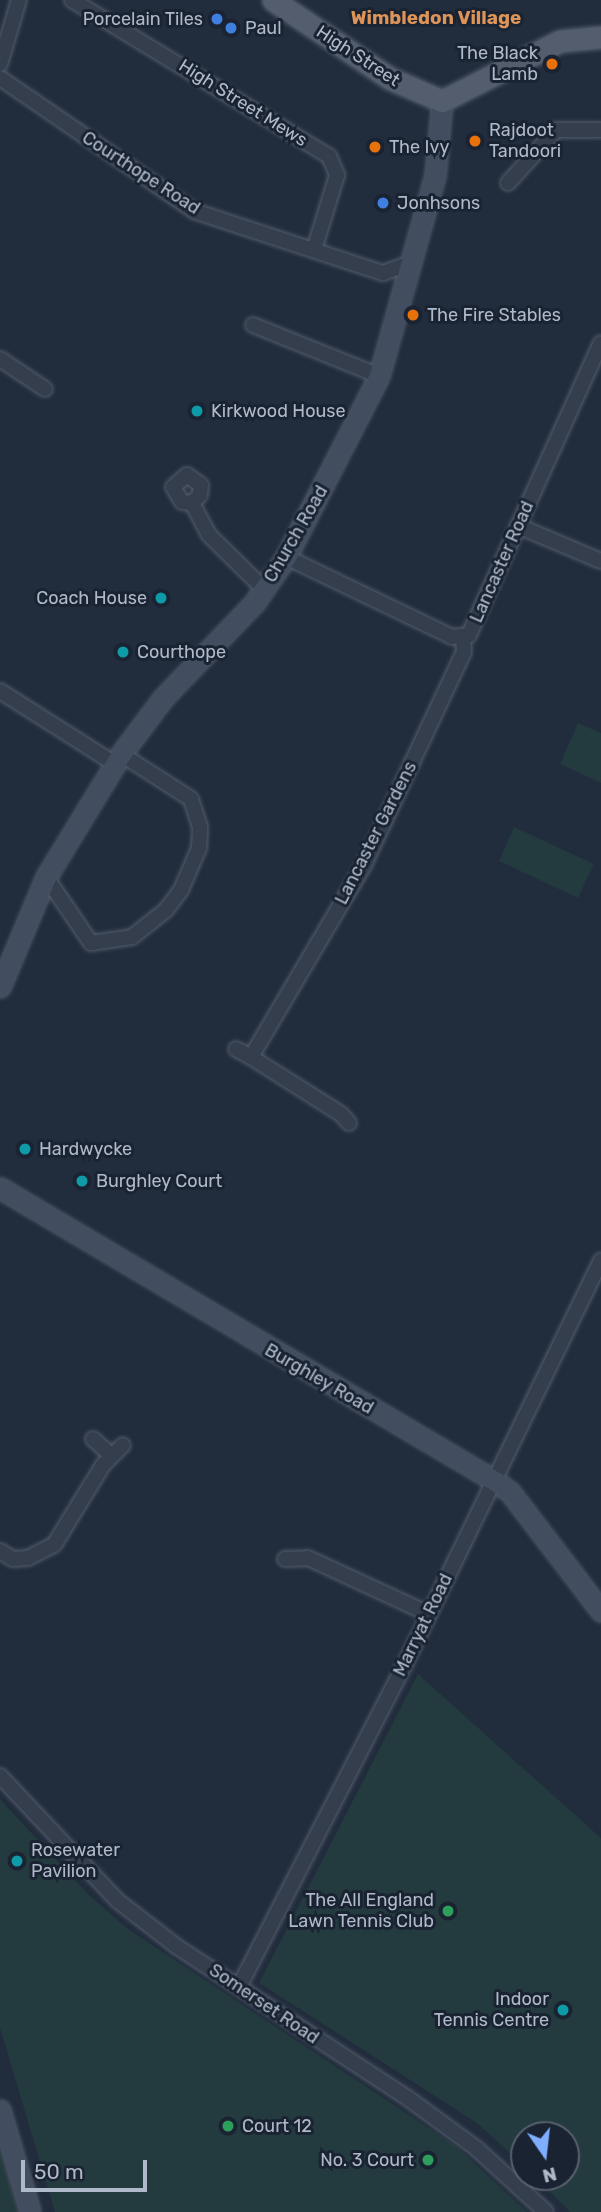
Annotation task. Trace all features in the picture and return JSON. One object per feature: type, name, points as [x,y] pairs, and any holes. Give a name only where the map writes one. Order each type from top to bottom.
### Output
[{"type":"main road","name":"High Street","points":[[273,0],[389,78],[442,101]]},
{"type":"main road","points":[[442,101],[560,41],[601,37]]},
{"type":"street","points":[[0,64],[19,0]]},
{"type":"street","name":"High Street Mews","points":[[72,0],[329,156],[337,176],[314,250]]},
{"type":"street","name":"Courthope Road","points":[[0,78],[194,211],[383,273],[414,262]]},
{"type":"street","name":"Church Road","points":[[0,987],[46,877],[118,759],[163,698],[264,589],[286,557],[379,376],[414,262],[440,149],[442,101]]},
{"type":"street","points":[[508,183],[556,130],[601,130]]},
{"type":"street","points":[[253,325],[379,376]]},
{"type":"street","name":"Lancaster Road","points":[[286,557],[463,638],[473,629],[601,342]]},
{"type":"street","points":[[0,359],[45,388]]},
{"type":"street","points":[[192,503],[220,550],[264,589]]},
{"type":"street","points":[[518,526],[601,561]]},
{"type":"street","name":"Lancaster Gardens","points":[[251,1058],[364,865],[464,652],[463,638]]},
{"type":"street","points":[[0,691],[191,799],[200,827],[199,848],[181,890],[166,910],[132,937],[91,943],[46,877]]},
{"type":"street","points":[[236,1049],[341,1114],[349,1123]]},
{"type":"street","name":"Burghley Road","points":[[0,1188],[495,1481],[510,1492],[601,1611]]},
{"type":"street","name":"Marryat Road","points":[[239,1987],[429,1614],[601,1261]]},
{"type":"street","points":[[93,1439],[111,1454]]},
{"type":"street","points":[[0,1551],[13,1559],[28,1558],[54,1545],[111,1454],[123,1445]]},
{"type":"street","points":[[285,1559],[308,1558],[429,1614]]},
{"type":"street","name":"Somerset Road","points":[[0,1776],[118,1901],[239,1987],[466,2140],[546,2212]]},
{"type":"street","points":[[0,2110],[30,2212]]},
{"type":"green space","points":[[578,723],[601,733],[601,783],[560,764]]},
{"type":"green space","points":[[514,827],[594,864],[578,898],[499,861]]},
{"type":"green space","name":"The All England Lawn Tennis Club","points":[[418,1674],[601,1838],[601,2212],[570,2212],[549,2191],[580,2191],[580,2121],[510,2121],[510,2153],[477,2123],[259,1983]]},
{"type":"green space","points":[[0,1799],[88,1894],[128,1929],[456,2146],[527,2212],[55,2212],[0,2028]]},
{"type":"green space","points":[[0,2150],[6,2170],[18,2212],[0,2212]]},
{"type":"place","name":"Porcelain Tiles","points":[[217,19]]},
{"type":"place","name":"Paul","points":[[231,28]]},
{"type":"place","name":"The Black Lamb","points":[[552,64]]},
{"type":"place","name":"Rajdoot Tandoori","points":[[475,141]]},
{"type":"place","name":"The Ivy","points":[[375,147]]},
{"type":"place","name":"Jonhsons","points":[[383,203]]},
{"type":"place","name":"The Fire Stables","points":[[413,315]]},
{"type":"place","name":"Kirkwood House","points":[[197,411]]},
{"type":"place","name":"Coach House","points":[[161,598]]},
{"type":"place","name":"Courthope","points":[[123,652]]},
{"type":"place","name":"Hardwycke","points":[[25,1149]]},
{"type":"place","name":"Burghley Court","points":[[82,1181]]},
{"type":"place","name":"Rosewater Pavilion","points":[[17,1861]]},
{"type":"place","name":"The All England Lawn Tennis Club","points":[[448,1911]]},
{"type":"place","name":"Indoor Tennis Centre","points":[[563,2010]]},
{"type":"place","name":"Court 12","points":[[228,2126]]},
{"type":"place","name":"No. 3 Court","points":[[428,2160]]},
{"type":"district","name":"Wimbledon Village","points":[[436,18]]}]
